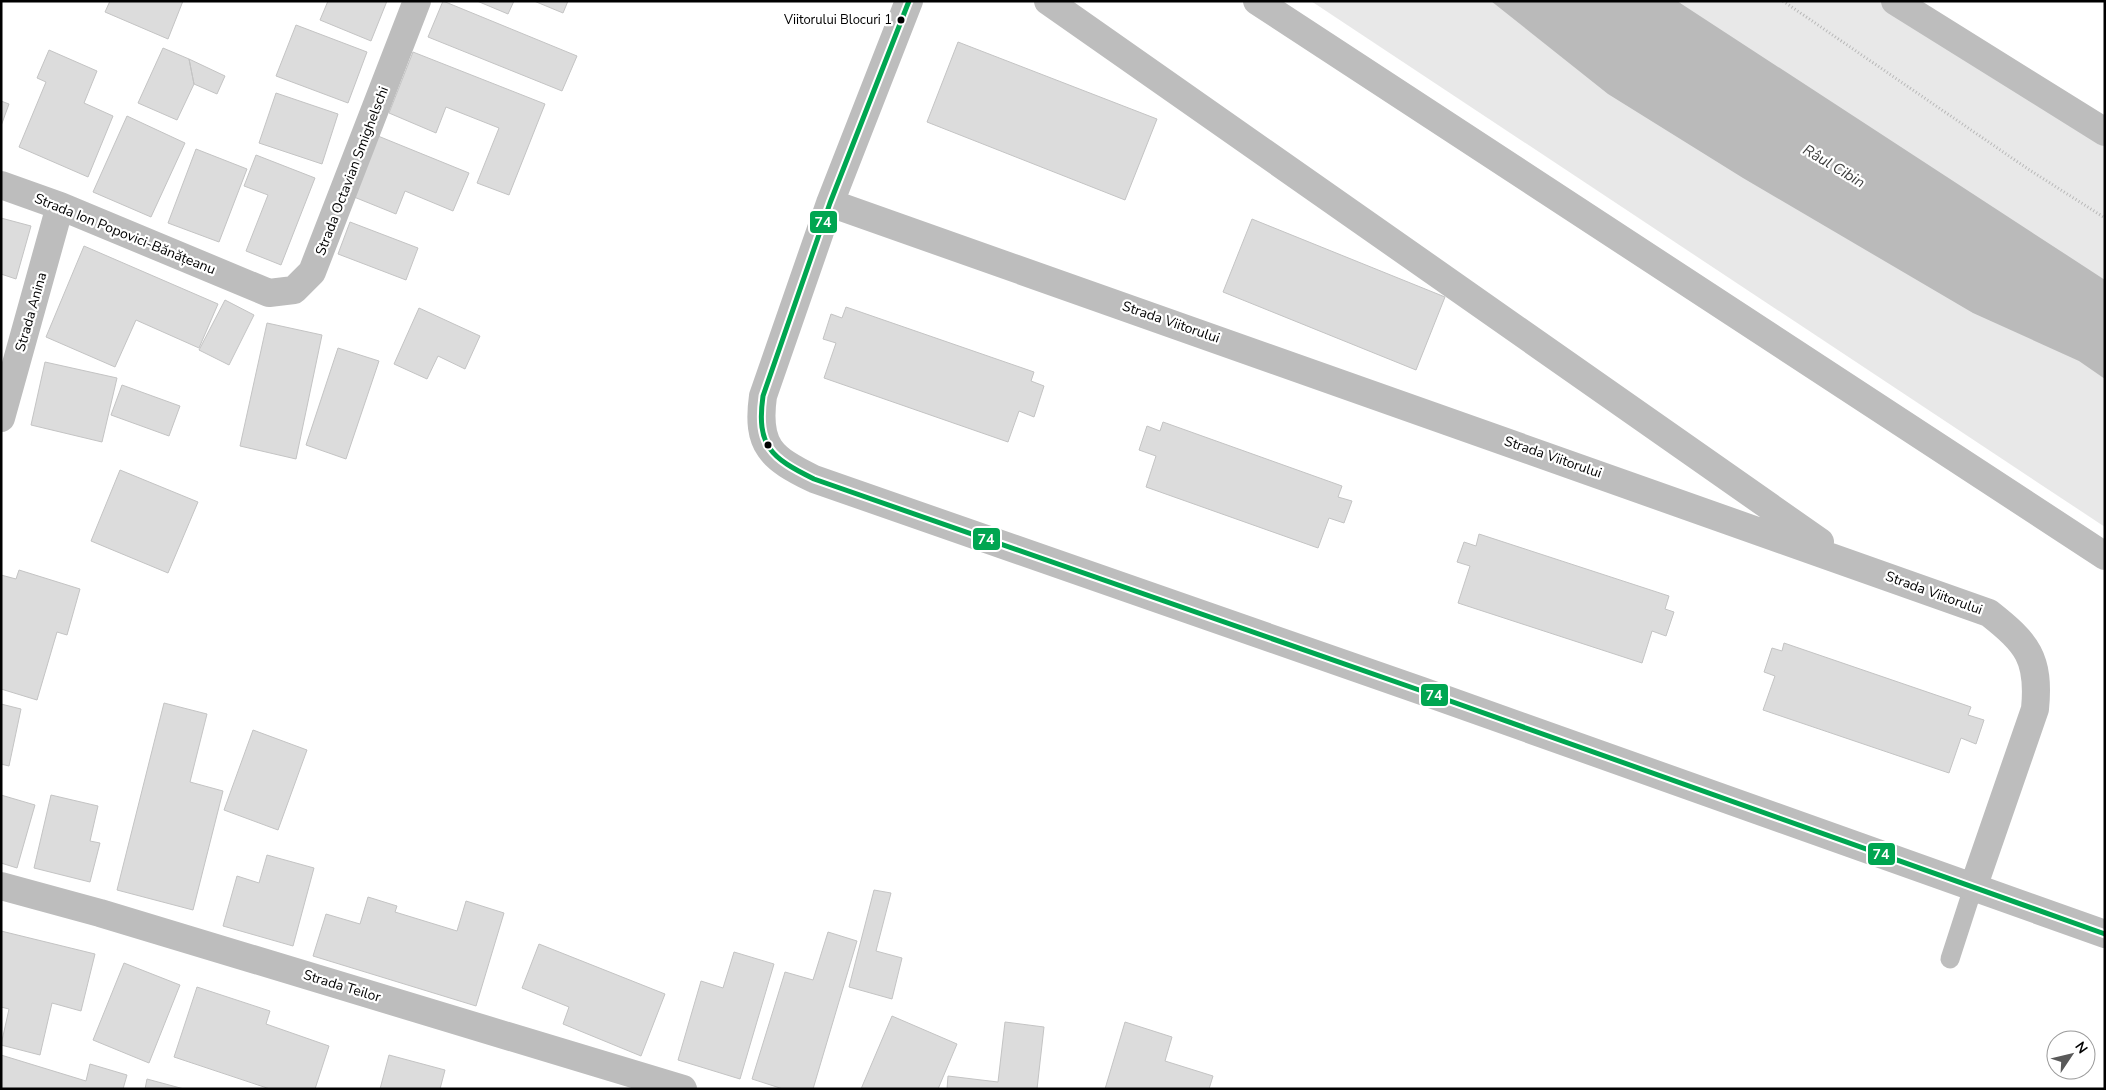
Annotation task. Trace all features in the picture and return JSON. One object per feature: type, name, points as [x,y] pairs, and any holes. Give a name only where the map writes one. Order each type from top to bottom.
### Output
[{"type":"street","name":"Strada Octavian Smighelschi","points":[[249,284],[270,293],[294,290],[312,272],[417,1]]},
{"type":"street","points":[[909,1],[830,203],[766,387],[760,421],[765,440],[774,454],[792,468],[824,482],[1422,691],[2105,934]]},
{"type":"street","points":[[1048,1],[1848,562]]},
{"type":"street","points":[[1257,1],[2105,556]]},
{"type":"street","points":[[1895,1],[2105,132]]},
{"type":"street","name":"Strada Ion Popovici-Bănățeanu","points":[[1,185],[60,206],[249,284]]},
{"type":"street","name":"Strada Viitorului","points":[[830,203],[1989,613],[2025,645],[2035,667],[2038,683],[2035,709],[1973,888]]},
{"type":"street","name":"Strada Anina","points":[[1,418],[60,206]]},
{"type":"street","name":"Strada Teilor","points":[[1,886],[100,913],[683,1089]]},
{"type":"lane","points":[[1950,959],[1973,888]]},
{"type":"path","points":[[1783,1],[2028,169],[2105,218]]},
{"type":"shaded area","points":[[1311,1],[1886,1],[2105,145],[2105,527]]},
{"type":"water","name":"Râul Cibin","points":[[1491,1],[1677,1],[2105,280],[2105,379],[2079,361],[1973,313],[1743,178],[1608,94]]},
{"type":"building","points":[[110,1],[183,1],[168,39],[105,12]]},
{"type":"building","points":[[328,1],[387,1],[371,41],[320,20]]},
{"type":"building","points":[[443,1],[577,56],[562,91],[428,37]]},
{"type":"building","points":[[477,1],[514,1],[508,14]]},
{"type":"building","points":[[534,1],[568,1],[563,13]]},
{"type":"building","points":[[296,25],[367,52],[348,103],[276,76]]},
{"type":"building","points":[[958,42],[1157,119],[1125,200],[927,122]]},
{"type":"building","points":[[163,48],[189,59],[194,84],[177,120],[138,103]]},
{"type":"building","points":[[49,50],[97,71],[84,103],[113,116],[88,177],[19,147],[46,82],[37,78]]},
{"type":"building","points":[[413,52],[545,104],[509,195],[477,183],[499,128],[446,107],[436,133],[389,113]]},
{"type":"building","points":[[189,59],[225,76],[217,94],[194,84]]},
{"type":"building","points":[[276,93],[338,114],[322,164],[259,143]]},
{"type":"building","points":[[1,101],[9,104],[1,126]]},
{"type":"building","points":[[127,116],[185,143],[151,217],[93,192]]},
{"type":"building","points":[[378,136],[469,173],[453,211],[405,191],[396,214],[354,197]]},
{"type":"building","points":[[196,149],[247,169],[219,242],[168,223]]},
{"type":"building","points":[[256,155],[315,178],[281,265],[246,251],[268,195],[244,186]]},
{"type":"building","points":[[1,218],[31,226],[16,279],[1,274]]},
{"type":"building","points":[[1252,219],[1445,297],[1416,370],[1223,292]]},
{"type":"building","points":[[350,222],[418,248],[406,280],[338,254]]},
{"type":"building","points":[[84,246],[218,304],[199,348],[136,320],[115,367],[46,337]]},
{"type":"building","points":[[225,300],[254,315],[229,365],[199,350]]},
{"type":"building","points":[[846,307],[1034,372],[1031,381],[1044,386],[1034,417],[1019,411],[1008,442],[824,378],[836,343],[823,339],[831,314],[842,318]]},
{"type":"building","points":[[419,308],[480,336],[465,369],[438,356],[427,379],[394,364]]},
{"type":"building","points":[[267,323],[322,335],[296,459],[240,446]]},
{"type":"building","points":[[338,348],[379,361],[346,459],[306,445]]},
{"type":"building","points":[[45,362],[117,378],[102,442],[31,425]]},
{"type":"building","points":[[122,385],[180,406],[169,436],[111,415]]},
{"type":"building","points":[[1163,422],[1342,486],[1338,497],[1352,501],[1344,523],[1329,518],[1318,548],[1146,487],[1156,456],[1139,450],[1147,426],[1160,431]]},
{"type":"building","points":[[120,470],[198,502],[168,573],[91,541]]},
{"type":"building","points":[[1479,534],[1669,596],[1665,609],[1674,612],[1666,636],[1652,631],[1642,663],[1458,603],[1470,566],[1457,562],[1464,542],[1476,546]]},
{"type":"building","points":[[19,570],[80,589],[67,635],[57,632],[37,700],[1,689],[1,575],[16,579]]},
{"type":"building","points":[[1784,643],[1971,707],[1968,715],[1984,720],[1976,744],[1961,738],[1949,773],[1763,710],[1775,676],[1764,672],[1772,648],[1782,651]]},
{"type":"building","points":[[164,703],[207,714],[190,782],[223,791],[193,910],[117,890]]},
{"type":"building","points":[[1,704],[21,709],[9,766],[1,764]]},
{"type":"building","points":[[253,730],[307,750],[278,830],[224,810]]},
{"type":"building","points":[[1,795],[35,805],[17,868],[1,863]]},
{"type":"building","points":[[51,795],[98,806],[90,841],[100,843],[90,882],[34,868]]},
{"type":"building","points":[[267,855],[314,868],[293,946],[223,926],[237,876],[259,883]]},
{"type":"building","points":[[874,890],[891,893],[876,951],[902,958],[892,999],[849,987]]},
{"type":"building","points":[[368,897],[397,906],[395,912],[457,931],[466,901],[504,913],[476,1006],[313,956],[326,914],[360,924]]},
{"type":"building","points":[[1,931],[95,954],[81,1011],[52,1003],[40,1055],[1,1045],[9,1009],[1,1007]]},
{"type":"building","points":[[828,932],[857,941],[813,1089],[783,1089],[752,1079],[785,972],[813,980]]},
{"type":"building","points":[[539,944],[665,994],[641,1056],[563,1024],[569,1007],[522,988]]},
{"type":"building","points":[[734,952],[774,964],[740,1079],[678,1060],[701,981],[723,988]]},
{"type":"building","points":[[124,963],[180,985],[149,1063],[93,1040]]},
{"type":"building","points":[[197,987],[270,1011],[266,1024],[329,1046],[315,1089],[270,1089],[174,1057]]},
{"type":"building","points":[[892,1016],[957,1044],[938,1089],[861,1089]]},
{"type":"building","points":[[1005,1022],[1044,1027],[1037,1089],[947,1089],[948,1076],[998,1082]]},
{"type":"building","points":[[1125,1022],[1172,1037],[1165,1061],[1213,1076],[1209,1089],[1105,1089]]},
{"type":"building","points":[[1,1055],[86,1081],[90,1064],[127,1075],[123,1089],[1,1089]]},
{"type":"building","points":[[389,1055],[445,1070],[440,1089],[380,1089]]},
{"type":"building","points":[[147,1079],[184,1089],[145,1089]]},
{"type":"transit line","name":"74","points":[[909,1],[830,203],[763,396],[762,427],[765,439],[777,457],[814,479],[1422,691],[2105,934]]},
{"type":"place","name":"Viitorului Blocuri 1","points":[[901,20]]}]
